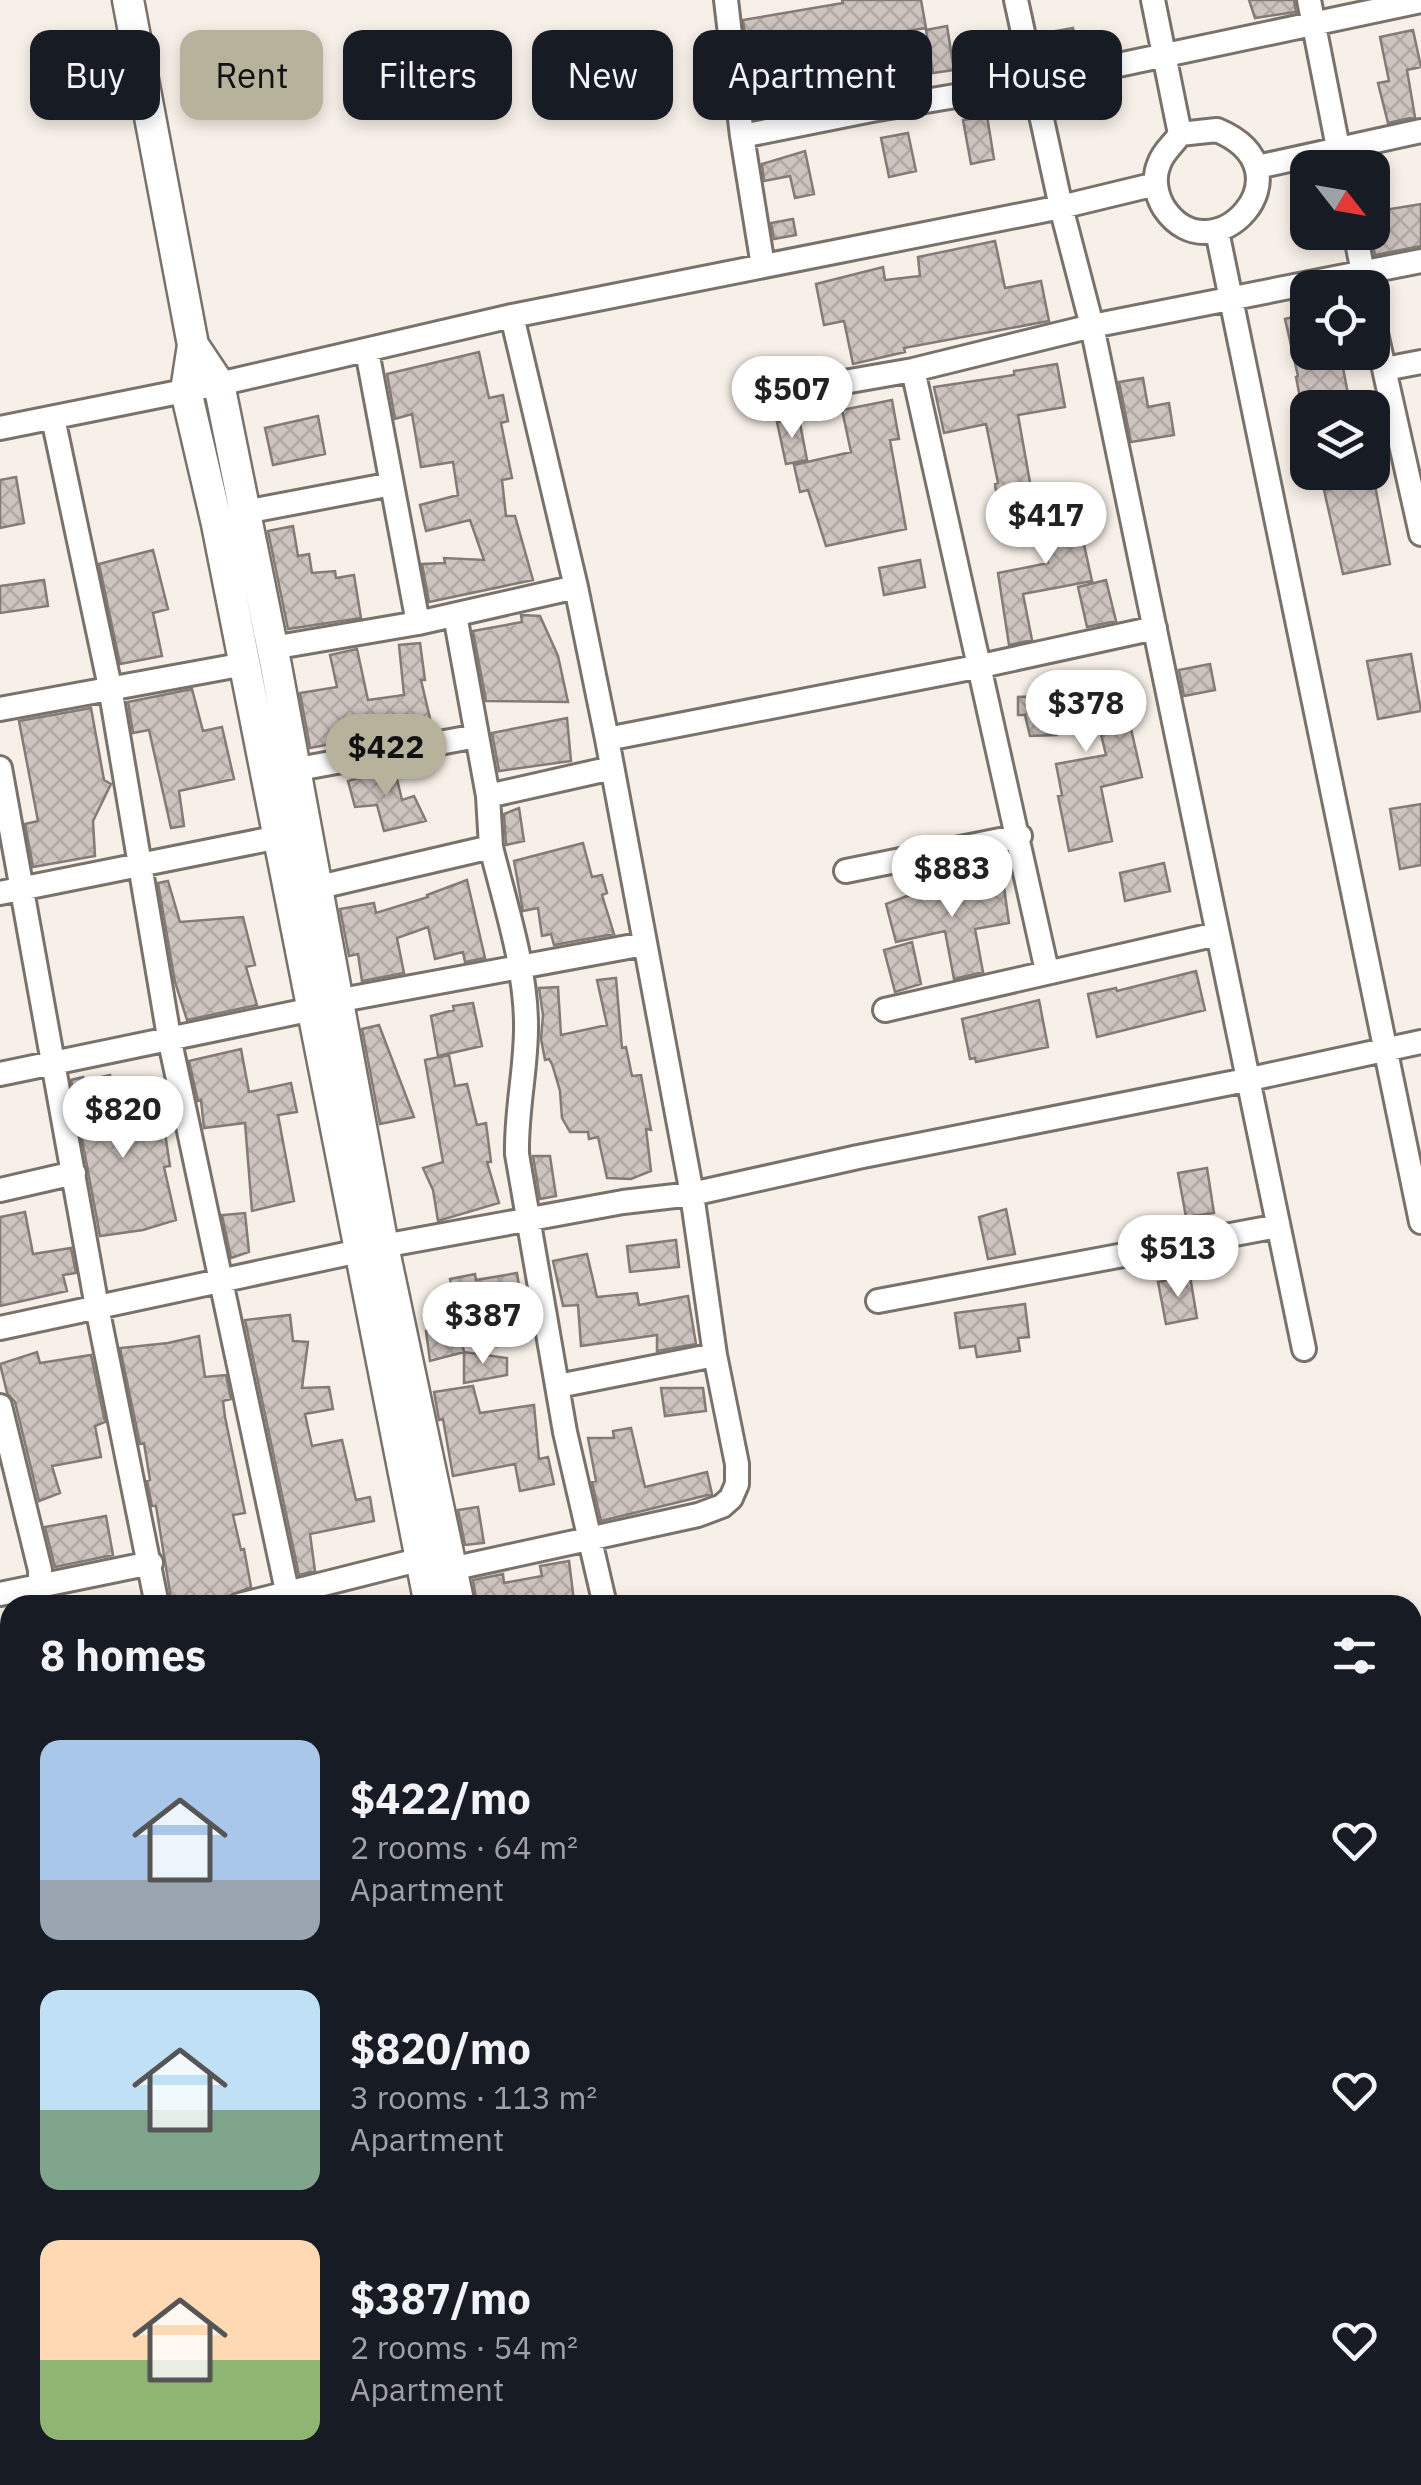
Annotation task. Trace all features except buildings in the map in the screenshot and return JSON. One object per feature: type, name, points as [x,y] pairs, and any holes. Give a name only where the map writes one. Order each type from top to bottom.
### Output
[{"type":"main road","points":[[128,0],[194,346],[186,391],[218,524],[279,837],[325,1005],[371,1248],[440,1560],[454,1595]]},
{"type":"main road","points":[[194,346],[219,384],[245,512],[315,888],[325,1005]]},
{"type":"main road","points":[[432,1595],[440,1560]]},
{"type":"street","points":[[726,0],[762,266]]},
{"type":"street","points":[[1016,0],[1022,30]]},
{"type":"street","points":[[1154,0],[1180,134],[1158,165],[1156,184],[1160,201],[1169,216],[1183,226],[1200,231],[1233,225],[1246,214],[1258,184],[1248,150],[1234,137],[1218,130],[1180,134]]},
{"type":"street","points":[[1309,0],[1338,150]]},
{"type":"street","points":[[1122,63],[1421,1]]},
{"type":"street","points":[[742,136],[952,97]]},
{"type":"street","points":[[1041,120],[1092,326],[1304,1349]]},
{"type":"street","points":[[1365,150],[1421,132]]},
{"type":"street","points":[[1256,167],[1290,163]]},
{"type":"street","points":[[0,428],[219,384],[512,316],[1156,184]]},
{"type":"street","points":[[1217,230],[1421,1222]]},
{"type":"street","points":[[1390,271],[1421,262]]},
{"type":"street","points":[[827,385],[913,370],[1092,326],[1290,289]]},
{"type":"street","points":[[301,1595],[440,1560],[590,1538],[698,1515],[722,1506],[737,1484],[738,1464],[715,1355],[692,1194],[607,739],[576,587],[512,316]]},
{"type":"street","points":[[367,351],[418,623]]},
{"type":"street","points":[[1390,368],[1421,362]]},
{"type":"street","points":[[913,370],[1020,836],[1047,971]]},
{"type":"street","points":[[1385,370],[1421,534]]},
{"type":"street","points":[[53,418],[110,688],[169,1037],[288,1595]]},
{"type":"street","points":[[245,512],[392,484]]},
{"type":"street","points":[[272,648],[418,623],[576,587]]},
{"type":"street","points":[[455,615],[488,796],[491,847],[520,967],[526,1047],[516,1116],[517,1154],[558,1386],[603,1595]]},
{"type":"street","points":[[607,739],[1154,628]]},
{"type":"street","points":[[0,709],[245,664]]},
{"type":"street","points":[[293,770],[477,736]]},
{"type":"street","points":[[0,768],[12,891],[54,1061],[155,1595]]},
{"type":"street","points":[[488,796],[612,768]]},
{"type":"street","points":[[846,870],[1020,836]]},
{"type":"street","points":[[12,891],[279,837]]},
{"type":"street","points":[[315,888],[491,847]]},
{"type":"street","points":[[885,1010],[1217,934]]},
{"type":"street","points":[[0,1074],[325,1005],[644,944]]},
{"type":"street","points":[[0,1328],[371,1248],[530,1218],[692,1194],[1421,1042]]},
{"type":"street","points":[[0,1190],[74,1173]]},
{"type":"street","points":[[878,1301],[1278,1226]]},
{"type":"street","points":[[558,1386],[715,1355]]},
{"type":"street","points":[[0,1406],[40,1570],[40,1586]]},
{"type":"street","points":[[0,1594],[150,1563]]}]
